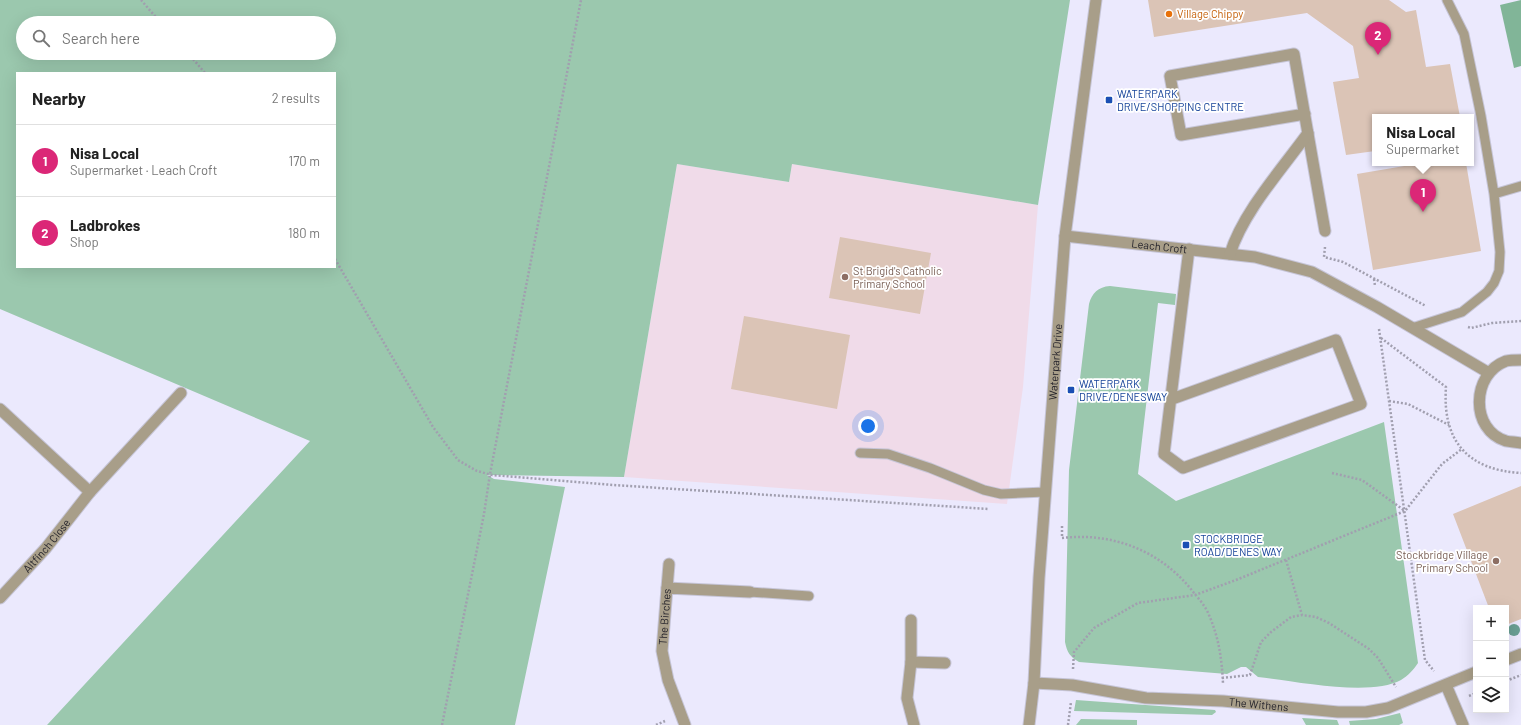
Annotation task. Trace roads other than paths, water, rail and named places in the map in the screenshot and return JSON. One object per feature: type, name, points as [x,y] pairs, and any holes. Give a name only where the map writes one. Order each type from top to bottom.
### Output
[{"type":"street","name":"Waterpark Drive","points":[[1029,725],[1034,683],[1045,492],[1065,236],[1096,0]]},
{"type":"street","points":[[1305,114],[1181,135],[1170,76],[1294,54],[1305,114],[1325,231]]},
{"type":"street","points":[[1230,254],[1236,236],[1250,213],[1308,133]]},
{"type":"street","name":"Leach Croft","points":[[1065,236],[1255,257],[1312,272],[1377,307],[1489,373]]},
{"type":"street","points":[[1172,399],[1336,340],[1361,404],[1183,468],[1164,454],[1172,399],[1189,249]]},
{"type":"street","points":[[1521,360],[1506,361],[1489,373],[1479,391],[1479,411],[1488,429],[1505,441],[1521,443]]},
{"type":"street","name":"Altfinch Close","points":[[0,598],[46,548],[90,492],[181,393]]},
{"type":"street","points":[[0,409],[90,492]]},
{"type":"street","points":[[667,588],[668,564]]},
{"type":"street","name":"The Birches","points":[[684,725],[668,680],[662,651],[667,588],[750,592]]},
{"type":"street","points":[[911,620],[911,662],[907,698],[914,725]]},
{"type":"street","points":[[1509,659],[1521,654]]},
{"type":"street","points":[[911,662],[945,663]]},
{"type":"street","name":"The Withens","points":[[1034,683],[1072,685],[1146,698],[1223,701],[1338,712],[1366,712],[1388,708],[1473,673]]},
{"type":"street","points":[[1446,685],[1463,725]]},
{"type":"lane","points":[[1412,328],[1462,312],[1487,292],[1494,283],[1499,271],[1500,252],[1494,194],[1464,34],[1447,0]]},
{"type":"lane","points":[[1494,194],[1521,186]]},
{"type":"lane","points":[[860,453],[888,454],[930,468],[984,490],[1001,494],[1045,492]]},
{"type":"lane","points":[[750,592],[809,596]]},
{"type":"place","name":"Village Chippy","points":[[1169,14]]},
{"type":"place","name":"Ladbrokes","points":[[1378,55]]},
{"type":"place","name":"WATERPARK DRIVE/SHOPPING CENTRE","points":[[1109,100]]},
{"type":"place","name":"Nisa Local","points":[[1423,212]]},
{"type":"place","name":"St Brigid's Catholic Primary School","points":[[845,277]]},
{"type":"place","name":"WATERPARK DRIVE/DENESWAY","points":[[1071,390]]},
{"type":"place","name":"STOCKBRIDGE ROAD/DENES WAY","points":[[1186,545]]},
{"type":"place","name":"Stockbridge Village Primary School","points":[[1496,561]]}]
